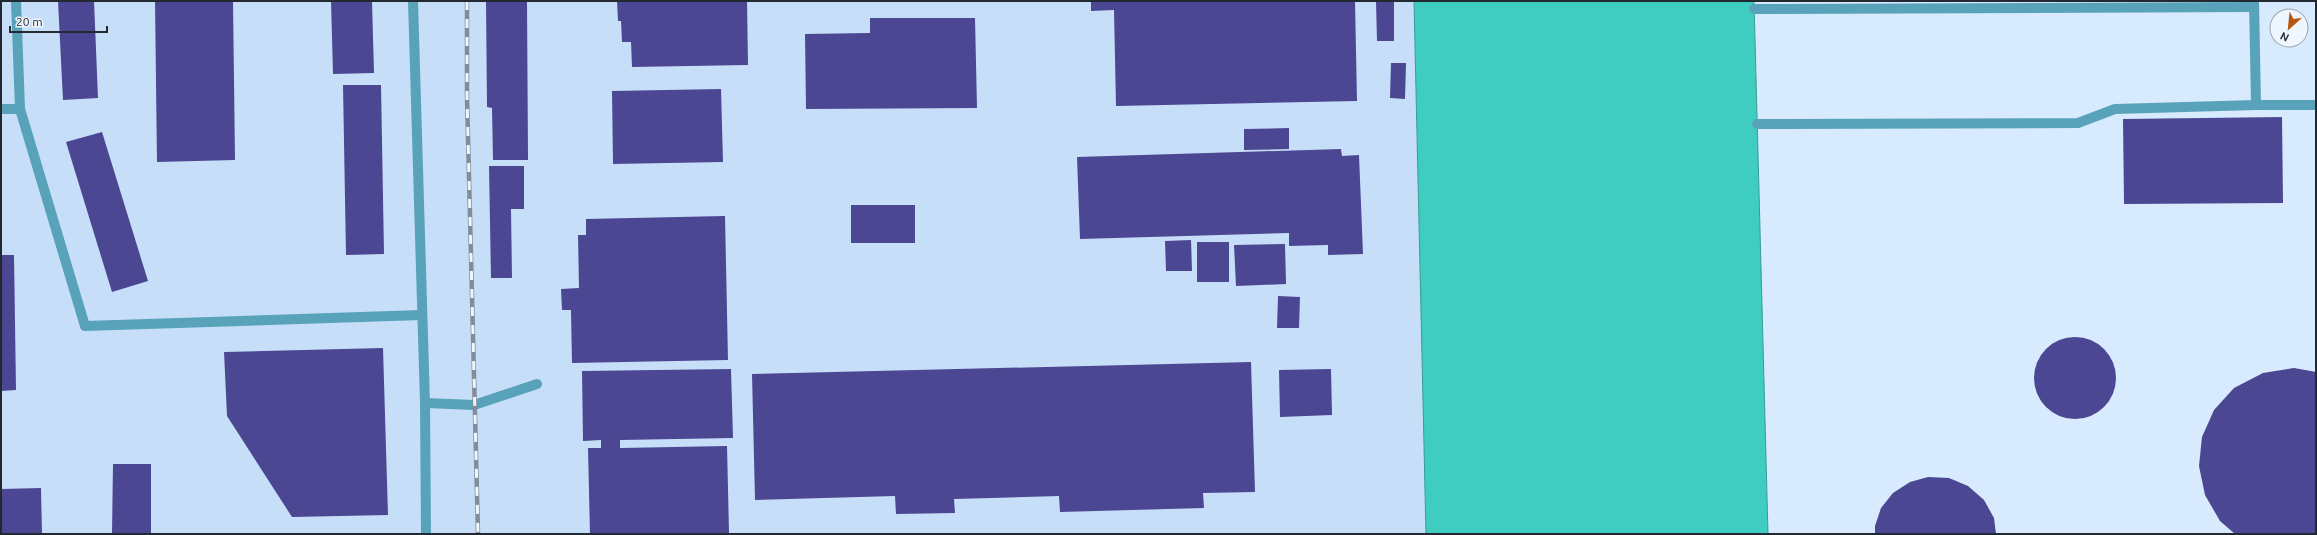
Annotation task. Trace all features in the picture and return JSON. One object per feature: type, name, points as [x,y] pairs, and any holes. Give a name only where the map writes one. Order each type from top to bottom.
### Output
[{"type":"street","points":[[16,1],[20,109],[85,326],[422,315]]},
{"type":"street","points":[[413,1],[425,403],[426,534]]},
{"type":"street","points":[[1754,10],[2254,4],[2256,105]]},
{"type":"street","points":[[1757,124],[2078,123],[2115,109],[2316,105]]},
{"type":"street","points":[[1,109],[20,109]]},
{"type":"street","points":[[425,403],[474,405],[537,384]]},
{"type":"shaded area","points":[[1,1],[1414,1],[1426,534],[1,534]]},
{"type":"shaded area","points":[[1414,1],[1754,1],[1768,534],[1426,534]]},
{"type":"building","points":[[58,1],[94,1],[98,98],[63,100]]},
{"type":"building","points":[[155,1],[233,1],[235,160],[157,162]]},
{"type":"building","points":[[331,1],[372,1],[374,73],[333,74]]},
{"type":"building","points":[[486,1],[527,1],[528,160],[493,160],[492,108],[487,107]]},
{"type":"building","points":[[617,1],[747,1],[748,65],[632,67],[631,42],[622,42],[621,21],[618,21]]},
{"type":"building","points":[[1091,1],[1355,1],[1357,101],[1116,106],[1114,10],[1091,11]]},
{"type":"building","points":[[1376,1],[1394,1],[1394,41],[1377,41]]},
{"type":"building","points":[[870,18],[975,18],[977,108],[806,109],[805,34],[870,33]]},
{"type":"building","points":[[1391,63],[1406,63],[1405,99],[1390,98]]},
{"type":"building","points":[[343,85],[381,85],[384,254],[346,255]]},
{"type":"building","points":[[721,89],[723,162],[613,164],[612,91]]},
{"type":"building","points":[[2282,117],[2283,203],[2124,204],[2123,119]]},
{"type":"building","points":[[1289,128],[1289,149],[1244,150],[1244,129]]},
{"type":"building","points":[[102,132],[148,281],[112,292],[66,142]]},
{"type":"building","points":[[1341,149],[1342,156],[1359,155],[1363,254],[1328,255],[1328,245],[1289,246],[1289,233],[1080,239],[1077,157]]},
{"type":"building","points":[[489,166],[524,166],[524,209],[511,209],[512,278],[491,278]]},
{"type":"building","points":[[851,205],[915,205],[915,243],[851,243]]},
{"type":"building","points":[[725,216],[728,360],[572,363],[571,310],[562,310],[561,289],[579,288],[578,235],[586,235],[586,219]]},
{"type":"building","points":[[1191,240],[1192,271],[1166,271],[1165,241]]},
{"type":"building","points":[[1197,242],[1229,242],[1229,282],[1197,282]]},
{"type":"building","points":[[1285,244],[1286,284],[1236,286],[1234,245]]},
{"type":"building","points":[[1,255],[14,255],[16,390],[1,391]]},
{"type":"building","points":[[1278,296],[1300,297],[1299,328],[1277,328]]},
{"type":"building","points":[[2067,337],[2083,337],[2098,344],[2109,355],[2116,370],[2116,386],[2113,394],[2104,407],[2091,416],[2083,419],[2067,419],[2052,412],[2041,401],[2034,386],[2034,370],[2041,355],[2052,344]]},
{"type":"building","points":[[383,348],[388,515],[292,517],[227,416],[224,352]]},
{"type":"building","points":[[1251,362],[1255,492],[1203,493],[1204,508],[1060,512],[1059,496],[954,499],[955,513],[896,514],[895,496],[755,500],[752,374]]},
{"type":"building","points":[[2294,368],[2316,372],[2316,534],[2235,534],[2220,521],[2205,495],[2199,466],[2202,437],[2214,410],[2234,388],[2263,373]]},
{"type":"building","points":[[731,369],[733,438],[620,440],[620,448],[727,446],[729,533],[590,534],[588,448],[601,448],[601,440],[583,441],[582,371]]},
{"type":"building","points":[[1331,369],[1332,415],[1280,417],[1279,370]]},
{"type":"building","points":[[113,464],[151,464],[151,534],[112,534]]},
{"type":"building","points":[[1928,477],[1949,478],[1968,486],[1984,500],[1994,518],[1996,534],[1875,534],[1875,526],[1881,508],[1893,493],[1910,482]]},
{"type":"building","points":[[41,488],[42,534],[1,534],[1,489]]},
{"type":"railway","points":[[467,1],[467,97],[478,534]]}]
